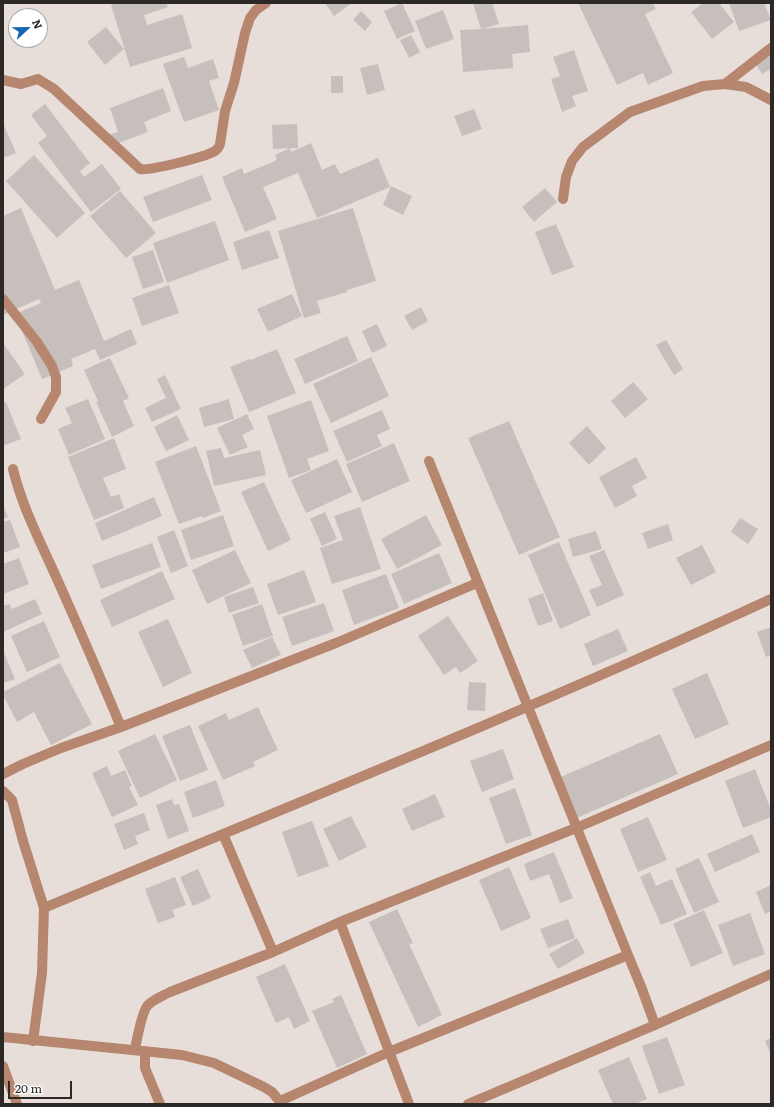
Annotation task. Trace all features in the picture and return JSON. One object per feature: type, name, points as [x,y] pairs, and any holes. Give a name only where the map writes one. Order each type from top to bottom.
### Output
[{"type":"street","points":[[3,80],[21,84],[38,79],[54,89],[140,169],[154,168],[187,160],[213,152],[218,148],[245,33],[250,18],[256,10],[266,3]]},
{"type":"street","points":[[725,84],[771,48]]},
{"type":"street","points":[[563,199],[566,177],[572,161],[583,147],[624,116],[636,109],[703,86],[725,84],[746,87],[771,100]]},
{"type":"street","points":[[3,299],[37,342],[52,366],[56,377],[56,392],[41,419]]},
{"type":"street","points":[[429,460],[527,708],[642,988],[655,1025]]},
{"type":"street","points":[[13,469],[19,491],[36,532],[121,727]]},
{"type":"street","points":[[3,774],[61,748],[121,727],[336,643],[477,583]]},
{"type":"street","points":[[44,908],[527,708],[656,652],[771,599]]},
{"type":"street","points":[[160,1104],[145,1068],[140,1050],[144,1010],[155,999],[273,952],[340,922],[576,828],[771,744]]},
{"type":"street","points":[[3,791],[12,800],[44,908],[42,973],[33,1041]]},
{"type":"street","points":[[223,834],[273,952]]},
{"type":"street","points":[[340,922],[409,1104]]},
{"type":"street","points":[[3,1037],[140,1050],[182,1055],[214,1062],[264,1087],[272,1092],[281,1102],[389,1052],[628,955]]},
{"type":"street","points":[[468,1104],[771,974]]},
{"type":"street","points":[[3,1066],[17,1104]]},
{"type":"building","points":[[117,3],[166,3],[168,7],[144,15],[147,25],[182,14],[192,48],[130,67],[111,5]]},
{"type":"building","points":[[325,3],[352,3],[334,16]]},
{"type":"building","points":[[402,3],[415,31],[397,39],[384,11]]},
{"type":"building","points":[[473,3],[492,3],[499,24],[482,29],[528,25],[530,52],[512,54],[513,68],[463,72],[460,30],[481,29]]},
{"type":"building","points":[[578,3],[653,3],[656,9],[645,14],[673,73],[648,85],[643,73],[617,85]]},
{"type":"building","points":[[703,3],[719,3],[734,22],[712,39],[691,12]]},
{"type":"building","points":[[729,3],[764,3],[771,20],[739,31]]},
{"type":"building","points":[[443,10],[454,39],[426,49],[415,21]]},
{"type":"building","points":[[361,11],[372,22],[365,31],[353,20]]},
{"type":"building","points":[[106,27],[124,49],[105,65],[87,42]]},
{"type":"building","points":[[411,35],[420,52],[409,58],[400,40]]},
{"type":"building","points":[[771,47],[771,69],[762,74],[752,58]]},
{"type":"building","points":[[574,50],[588,91],[572,96],[576,106],[562,112],[551,79],[560,76],[553,57]]},
{"type":"building","points":[[184,57],[188,68],[213,59],[219,78],[209,81],[219,110],[184,122],[163,64]]},
{"type":"building","points":[[378,64],[385,90],[367,95],[360,68]]},
{"type":"building","points":[[331,76],[343,76],[343,93],[331,93]]},
{"type":"building","points":[[163,88],[171,111],[144,122],[148,132],[110,146],[106,136],[118,132],[110,108]]},
{"type":"building","points":[[45,104],[90,163],[80,171],[84,177],[102,164],[121,189],[91,212],[38,143],[47,136],[31,115]]},
{"type":"building","points":[[474,109],[482,129],[462,136],[454,116]]},
{"type":"building","points":[[3,123],[16,153],[3,158]]},
{"type":"building","points":[[297,124],[298,148],[273,149],[272,125]]},
{"type":"building","points":[[311,143],[322,170],[335,164],[340,174],[378,158],[390,187],[317,218],[298,173],[263,187],[277,219],[245,232],[222,177],[242,168],[244,174],[277,160],[275,155],[290,148],[291,152]]},
{"type":"building","points":[[34,155],[85,213],[57,238],[6,181]]},
{"type":"building","points":[[202,175],[212,200],[153,222],[143,197]]},
{"type":"building","points":[[391,186],[412,196],[403,215],[383,205]]},
{"type":"building","points":[[545,188],[557,202],[534,222],[522,207]]},
{"type":"building","points":[[120,191],[156,233],[126,258],[90,216]]},
{"type":"building","points":[[21,208],[55,290],[79,280],[104,341],[131,329],[137,344],[100,360],[95,349],[71,359],[73,366],[42,379],[15,314],[41,303],[39,299],[3,315],[3,216]]},
{"type":"building","points":[[353,208],[376,281],[317,301],[321,313],[304,318],[278,231]]},
{"type":"building","points":[[215,221],[229,260],[167,283],[153,243]]},
{"type":"building","points":[[556,224],[574,267],[552,275],[535,232]]},
{"type":"building","points":[[269,230],[279,258],[242,270],[233,242]]},
{"type":"building","points":[[153,250],[164,282],[143,289],[132,257]]},
{"type":"building","points":[[169,285],[179,313],[142,326],[132,298]]},
{"type":"building","points":[[292,294],[302,316],[268,332],[257,309]]},
{"type":"building","points":[[421,307],[428,321],[412,330],[404,316]]},
{"type":"building","points":[[377,324],[387,346],[372,353],[362,331]]},
{"type":"building","points":[[347,336],[358,361],[305,384],[294,359]]},
{"type":"building","points":[[666,340],[683,369],[674,375],[656,345]]},
{"type":"building","points":[[3,343],[25,374],[3,389]]},
{"type":"building","points":[[277,349],[296,393],[249,412],[230,367]]},
{"type":"building","points":[[371,357],[389,396],[331,423],[313,384]]},
{"type":"building","points":[[110,358],[129,398],[123,401],[134,426],[112,437],[96,402],[98,401],[84,370]]},
{"type":"building","points":[[165,375],[181,409],[152,422],[145,408],[166,398],[157,379]]},
{"type":"building","points":[[633,382],[648,399],[625,418],[611,401]]},
{"type":"building","points":[[88,399],[105,439],[69,455],[58,429],[72,423],[65,408]]},
{"type":"building","points":[[229,399],[234,419],[204,427],[199,408]]},
{"type":"building","points":[[311,400],[329,451],[307,459],[311,470],[289,478],[267,416]]},
{"type":"building","points":[[6,402],[21,439],[3,446],[3,403]]},
{"type":"building","points":[[382,410],[390,429],[377,435],[382,446],[347,462],[333,431]]},
{"type":"building","points":[[247,414],[254,429],[242,435],[248,447],[230,455],[217,428]]},
{"type":"building","points":[[177,415],[189,440],[166,451],[154,427]]},
{"type":"building","points":[[509,421],[560,537],[519,555],[468,438]]},
{"type":"building","points":[[587,426],[606,448],[589,465],[569,443]]},
{"type":"building","points":[[114,438],[126,469],[103,478],[111,497],[119,494],[124,508],[94,520],[68,457]]},
{"type":"building","points":[[394,443],[410,481],[362,502],[346,464]]},
{"type":"building","points":[[196,446],[221,511],[203,518],[202,516],[179,524],[155,462]]},
{"type":"building","points":[[221,448],[224,458],[260,450],[266,475],[214,486],[206,451]]},
{"type":"building","points":[[636,457],[647,478],[632,486],[637,496],[615,508],[599,477]]},
{"type":"building","points":[[337,459],[352,492],[306,513],[291,480]]},
{"type":"building","points":[[264,482],[291,540],[268,551],[241,492]]},
{"type":"building","points":[[154,497],[162,516],[102,541],[95,523]]},
{"type":"building","points":[[3,505],[8,517],[3,519]]},
{"type":"building","points":[[360,507],[381,569],[332,584],[320,548],[343,540],[334,516]]},
{"type":"building","points":[[325,512],[337,539],[322,546],[310,519]]},
{"type":"building","points":[[223,515],[234,546],[191,560],[181,530]]},
{"type":"building","points":[[426,515],[442,545],[397,569],[381,539]]},
{"type":"building","points":[[740,518],[758,529],[748,544],[731,532]]},
{"type":"building","points":[[10,520],[20,547],[3,553],[3,522]]},
{"type":"building","points":[[668,524],[673,540],[648,549],[642,533]]},
{"type":"building","points":[[174,530],[188,566],[171,573],[157,537]]},
{"type":"building","points":[[596,531],[602,549],[573,557],[568,539]]},
{"type":"building","points":[[559,542],[591,615],[560,629],[528,555]]},
{"type":"building","points":[[152,543],[161,567],[101,589],[92,565]]},
{"type":"building","points":[[702,545],[716,572],[691,585],[676,558]]},
{"type":"building","points":[[235,550],[251,583],[207,604],[192,570]]},
{"type":"building","points":[[604,550],[624,595],[597,607],[589,590],[602,585],[589,556]]},
{"type":"building","points":[[439,553],[452,583],[404,604],[391,574]]},
{"type":"building","points":[[19,558],[29,584],[3,594],[3,564]]},
{"type":"building","points":[[304,570],[316,602],[278,615],[267,584]]},
{"type":"building","points":[[162,571],[175,599],[112,627],[100,600]]},
{"type":"building","points":[[386,574],[399,608],[354,625],[342,590]]},
{"type":"building","points":[[253,587],[259,603],[229,613],[224,597]]},
{"type":"building","points":[[543,593],[553,621],[538,626],[528,599]]},
{"type":"building","points":[[35,599],[42,614],[3,632],[3,606],[9,604],[12,609]]},
{"type":"building","points":[[324,603],[334,631],[292,646],[282,617]]},
{"type":"building","points":[[262,604],[273,636],[243,646],[232,615]]},
{"type":"building","points":[[448,616],[478,661],[460,673],[456,667],[444,675],[418,636]]},
{"type":"building","points":[[168,619],[192,673],[163,687],[138,632]]},
{"type":"building","points":[[44,621],[60,657],[27,672],[11,636]]},
{"type":"building","points":[[771,627],[771,655],[766,657],[757,632]]},
{"type":"building","points":[[618,629],[628,651],[593,666],[584,644]]},
{"type":"building","points":[[272,637],[281,655],[252,668],[243,650]]},
{"type":"building","points":[[3,650],[15,679],[3,683]]},
{"type":"building","points":[[60,663],[92,724],[51,745],[34,712],[17,722],[3,695],[3,692]]},
{"type":"building","points":[[707,673],[729,724],[695,739],[672,689]]},
{"type":"building","points":[[469,682],[486,683],[485,711],[467,710]]},
{"type":"building","points":[[258,707],[278,750],[253,762],[255,766],[223,780],[198,726],[226,713],[229,720]]},
{"type":"building","points":[[190,725],[208,770],[180,781],[162,736]]},
{"type":"building","points":[[155,734],[177,780],[140,798],[118,751]]},
{"type":"building","points":[[660,734],[678,774],[572,820],[554,780]]},
{"type":"building","points":[[503,749],[514,779],[482,792],[470,761]]},
{"type":"building","points":[[107,766],[111,776],[125,770],[132,786],[129,787],[138,805],[112,817],[92,773]]},
{"type":"building","points":[[755,769],[771,810],[771,817],[743,828],[725,781]]},
{"type":"building","points":[[216,780],[225,806],[193,818],[184,792]]},
{"type":"building","points":[[515,788],[532,835],[506,844],[489,798]]},
{"type":"building","points":[[435,794],[445,817],[412,831],[402,809]]},
{"type":"building","points":[[172,799],[174,805],[179,804],[189,831],[168,839],[156,805]]},
{"type":"building","points":[[144,813],[150,830],[135,836],[138,844],[124,850],[114,824]]},
{"type":"building","points":[[351,816],[367,847],[339,861],[323,829]]},
{"type":"building","points":[[648,817],[667,860],[638,872],[620,829]]},
{"type":"building","points":[[312,821],[329,866],[298,877],[282,832]]},
{"type":"building","points":[[752,834],[760,852],[715,872],[707,854]]},
{"type":"building","points":[[554,852],[573,898],[560,903],[549,874],[530,881],[524,864]]},
{"type":"building","points":[[699,858],[719,902],[694,913],[675,869]]},
{"type":"building","points":[[509,867],[531,918],[501,931],[479,880]]},
{"type":"building","points":[[198,869],[211,898],[193,906],[180,877]]},
{"type":"building","points":[[650,872],[656,886],[672,879],[687,914],[661,925],[640,877]]},
{"type":"building","points":[[175,877],[186,905],[172,910],[175,917],[158,923],[145,889]]},
{"type":"building","points":[[771,885],[771,911],[765,914],[756,892]]},
{"type":"building","points":[[397,909],[413,943],[409,944],[442,1015],[418,1027],[369,922]]},
{"type":"building","points":[[704,910],[723,953],[691,967],[673,924]]},
{"type":"building","points":[[750,913],[765,954],[733,966],[718,925]]},
{"type":"building","points":[[568,919],[575,938],[548,948],[540,929]]},
{"type":"building","points":[[577,938],[585,953],[558,969],[549,954]]},
{"type":"building","points":[[285,964],[310,1021],[294,1029],[289,1017],[276,1023],[256,977]]},
{"type":"building","points":[[341,995],[367,1054],[337,1068],[312,1011],[334,1002],[332,999]]},
{"type":"building","points":[[667,1037],[685,1085],[659,1094],[642,1046]]},
{"type":"building","points":[[771,1038],[771,1055],[765,1041]]},
{"type":"building","points":[[629,1057],[647,1099],[635,1104],[613,1104],[598,1070]]}]
